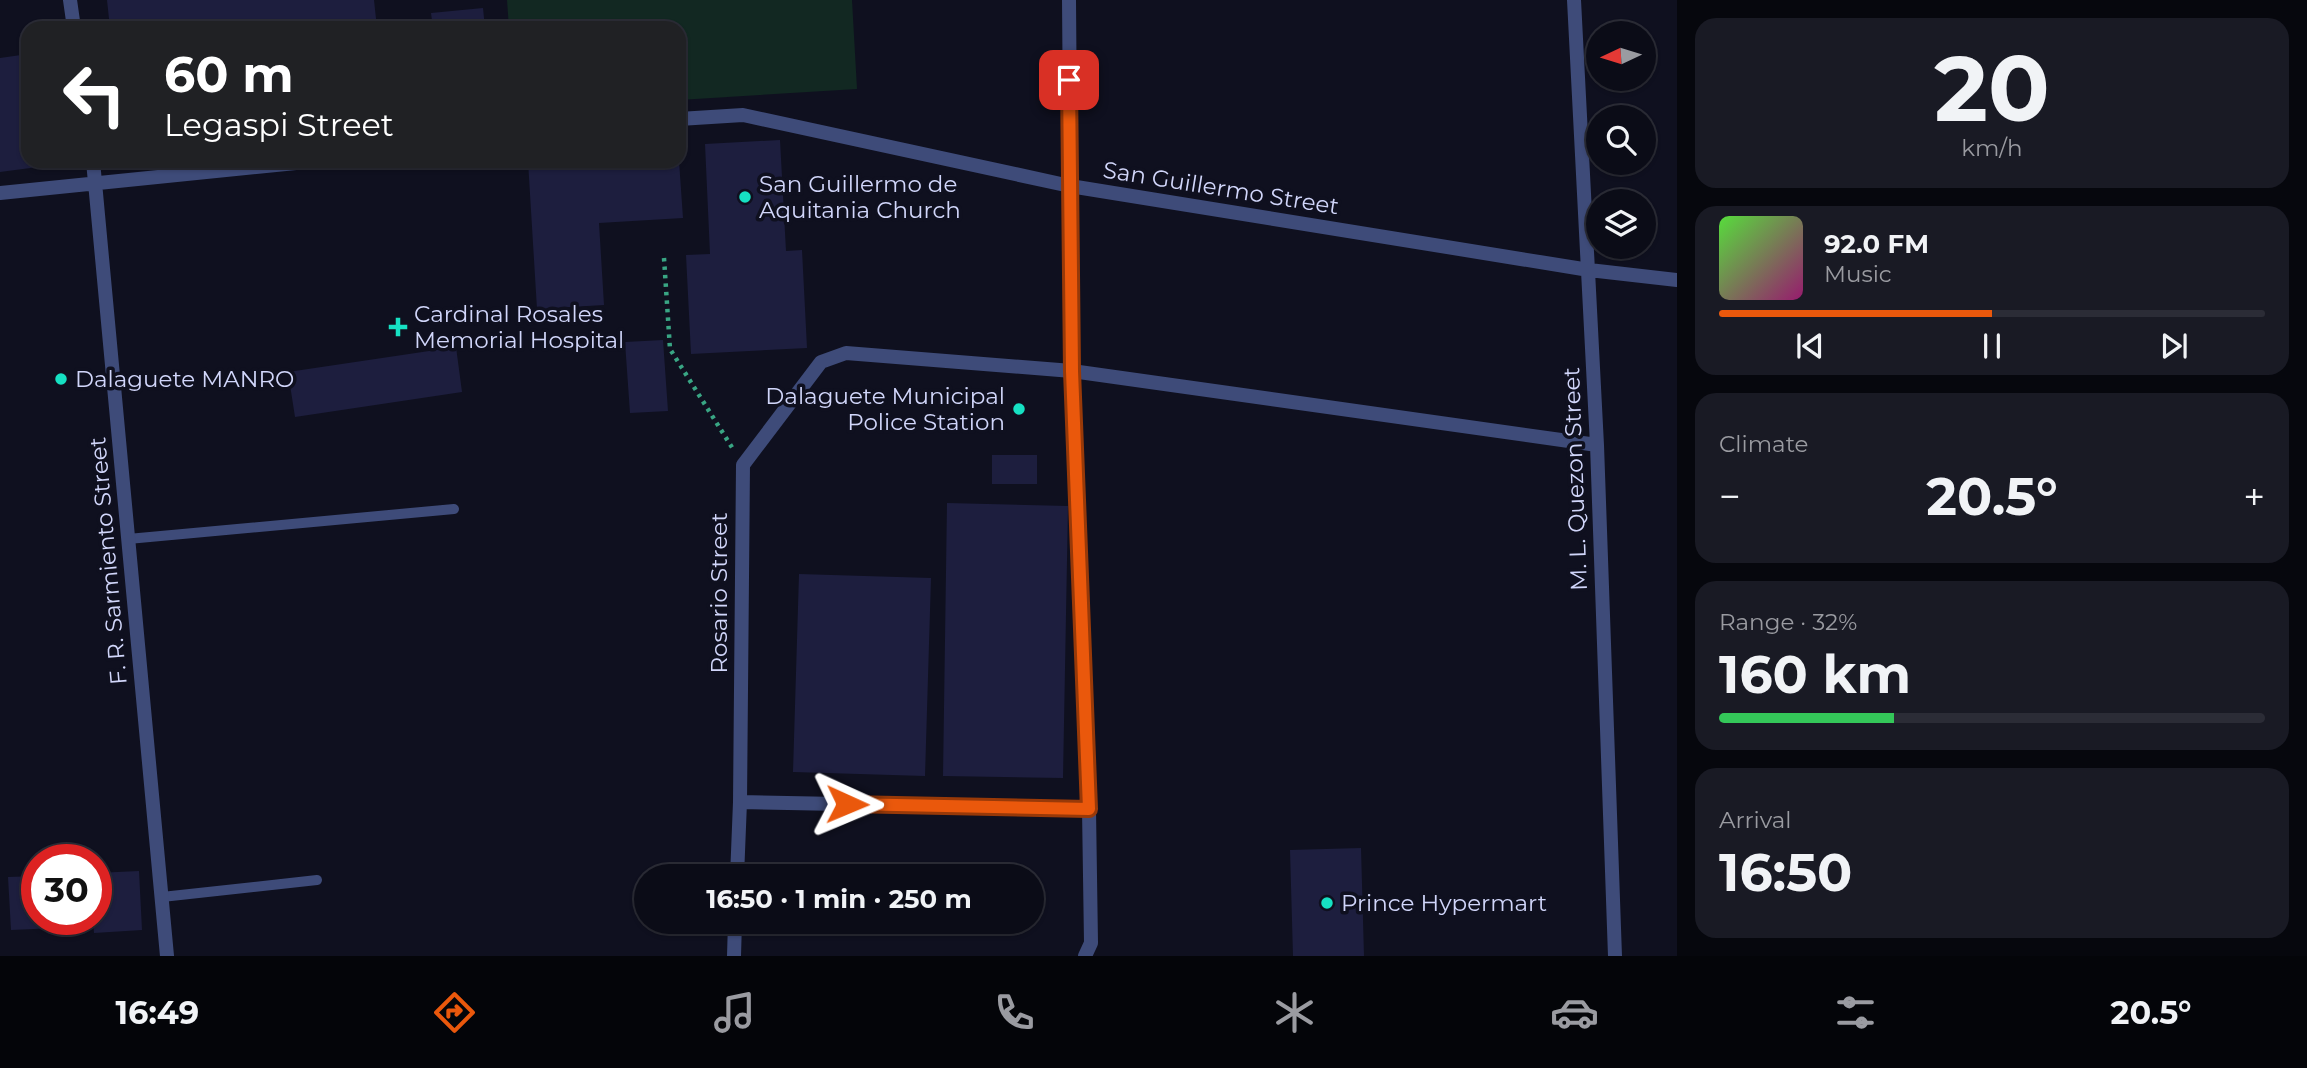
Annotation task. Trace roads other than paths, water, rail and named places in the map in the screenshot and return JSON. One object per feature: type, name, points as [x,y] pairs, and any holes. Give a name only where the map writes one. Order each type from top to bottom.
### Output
[{"type":"street","points":[[70,0],[73,21]]},
{"type":"street","points":[[1069,0],[1072,371],[1089,809],[1091,952]]},
{"type":"street","name":"M. L. Quezon Street","points":[[1574,0],[1597,445],[1615,956]]},
{"type":"street","name":"San Guillermo Street","points":[[686,119],[743,115],[1070,186],[1589,270],[1677,280]]},
{"type":"street","name":"F. R. Sarmiento Street","points":[[94,168],[167,956]]},
{"type":"street","points":[[0,192],[249,168]]},
{"type":"street","name":"Rosario Street","points":[[738,864],[743,465],[821,362],[846,353],[1072,371]]},
{"type":"street","points":[[1072,371],[1597,445]]},
{"type":"street","points":[[740,802],[1089,809]]},
{"type":"street","points":[[734,956],[735,934]]},
{"type":"lane","points":[[128,539],[454,509]]},
{"type":"lane","points":[[162,897],[317,880]]},
{"type":"place","name":"San Guillermo de Aquitania Church","points":[[745,197]]},
{"type":"place","name":"Cardinal Rosales Memorial Hospital","points":[[398,327]]},
{"type":"place","name":"Dalaguete MANRO","points":[[61,379]]},
{"type":"place","name":"Dalaguete Municipal Police Station","points":[[1019,409]]},
{"type":"place","name":"Prince Hypermart","points":[[1327,903]]}]
